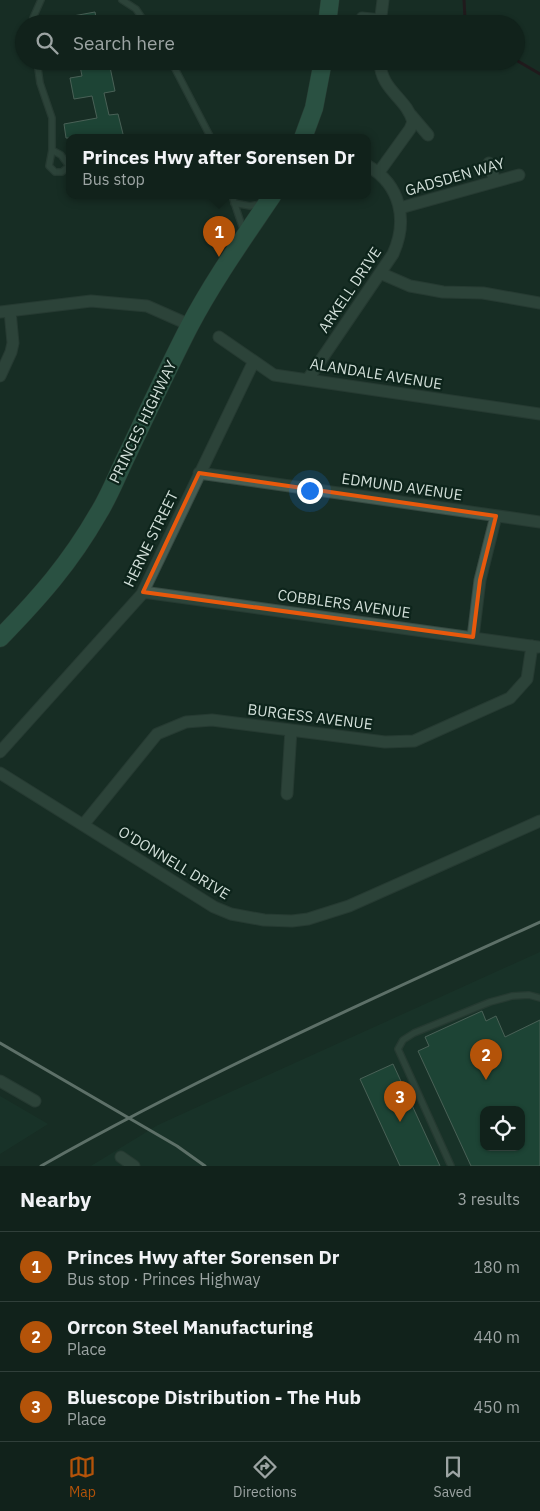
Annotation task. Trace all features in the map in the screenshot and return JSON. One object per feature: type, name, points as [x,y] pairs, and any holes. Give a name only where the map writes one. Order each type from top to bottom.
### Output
[{"type":"main road","points":[[328,15],[330,0]]},
{"type":"main road","points":[[304,134],[314,108],[320,70]]},
{"type":"main road","name":"PRINCES HIGHWAY","points":[[0,638],[49,586],[90,528],[111,489],[190,325],[226,264],[269,199]]},
{"type":"street","points":[[381,15],[383,0]]},
{"type":"street","points":[[381,70],[382,77],[428,135]]},
{"type":"street","points":[[379,172],[412,126],[411,115]]},
{"type":"street","points":[[489,163],[495,182]]},
{"type":"street","name":"ARKELL DRIVE","points":[[308,379],[393,254],[398,242],[401,229],[400,208],[392,187],[379,172],[371,168]]},
{"type":"street","name":"GADSDEN WAY","points":[[400,208],[519,175]]},
{"type":"street","points":[[380,273],[410,286],[443,292],[483,293],[540,303]]},
{"type":"street","points":[[0,376],[11,352],[12,343],[5,311],[85,301],[138,304],[156,309],[190,325]]},
{"type":"street","name":"ALANDALE AVENUE","points":[[219,337],[274,375],[540,414]]},
{"type":"street","name":"HERNE STREET","points":[[0,752],[143,592],[254,361]]},
{"type":"street","name":"EDMUND AVENUE","points":[[199,473],[540,522]]},
{"type":"street","points":[[473,637],[480,580],[496,516]]},
{"type":"street","name":"COBBLERS AVENUE","points":[[143,592],[536,646]]},
{"type":"street","name":"BURGESS AVENUE","points":[[83,825],[157,734],[186,722],[212,720],[384,742],[414,741],[510,698],[527,679],[536,646]]},
{"type":"street","points":[[287,794],[291,730]]},
{"type":"street","name":"O'DONNELL DRIVE","points":[[0,773],[214,906],[231,914],[278,921],[308,920],[350,906],[540,821]]},
{"type":"street","points":[[0,1081],[35,1101]]},
{"type":"street","points":[[121,1157],[134,1166]]},
{"type":"lane","points":[[34,15],[41,0]]},
{"type":"lane","points":[[122,0],[136,9],[140,15]]},
{"type":"lane","points":[[38,70],[40,83],[52,118],[52,150]]},
{"type":"lane","points":[[176,70],[208,134]]},
{"type":"lane","points":[[233,199],[246,235]]},
{"type":"lane","points":[[234,203],[250,206],[269,199]]},
{"type":"lane","points":[[451,1166],[398,1049],[403,1040],[414,1033],[490,1002],[512,996],[529,995],[540,998]]},
{"type":"highlighted area","points":[[199,473],[496,516],[480,580],[473,637],[143,592]]},
{"type":"shaded area","points":[[540,952],[540,1166],[91,1166],[158,1125]]},
{"type":"shaded area","points":[[0,1096],[48,1124],[0,1154]]},
{"type":"building","points":[[95,12],[96,15],[78,15]]},
{"type":"building","points":[[81,70],[111,70],[115,91],[104,93],[109,115],[118,114],[123,134],[66,134],[66,138],[64,124],[97,118],[92,96],[74,99],[70,78],[82,76]]},
{"type":"building","points":[[482,1011],[486,1021],[496,1016],[505,1037],[540,1020],[540,1166],[471,1166],[418,1051],[429,1046],[425,1037]]},
{"type":"building","points":[[393,1064],[440,1166],[400,1166],[360,1079]]},
{"type":"waterway","points":[[464,0],[465,15]]},
{"type":"waterway","points":[[525,65],[540,74]]},
{"type":"railway","points":[[41,1166],[225,1069],[350,1009],[540,922]]},
{"type":"railway","points":[[0,1043],[177,1146],[205,1166]]},
{"type":"place","name":"Princes Hwy after Sorensen Dr","points":[[219,257]]},
{"type":"place","name":"Orrcon Steel Manufacturing","points":[[486,1080]]},
{"type":"place","name":"Bluescope Distribution - The Hub","points":[[400,1122]]}]
